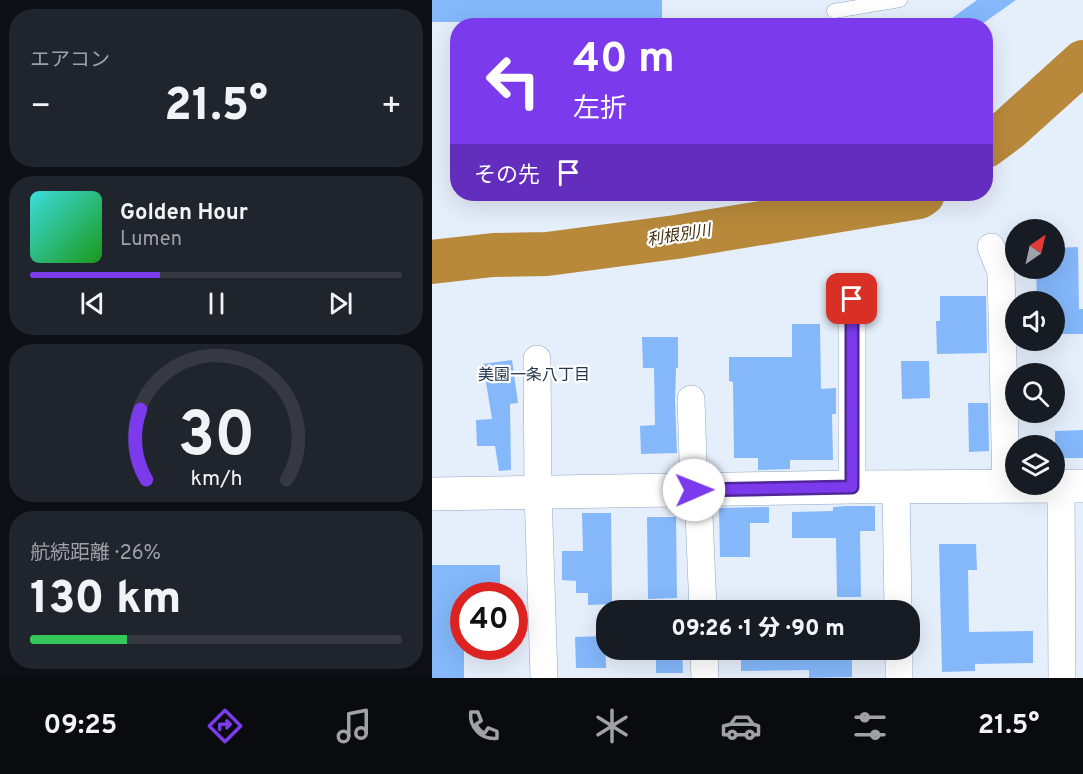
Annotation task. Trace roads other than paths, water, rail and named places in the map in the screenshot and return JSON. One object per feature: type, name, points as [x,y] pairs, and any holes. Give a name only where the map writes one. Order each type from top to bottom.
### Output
[{"type":"street","points":[[991,247],[1001,272],[1005,443]]},
{"type":"street","points":[[852,299],[852,487]]},
{"type":"street","points":[[537,359],[538,492],[544,678]]},
{"type":"street","points":[[691,399],[702,600]]},
{"type":"street","points":[[432,494],[1005,486]]},
{"type":"street","points":[[1062,678],[1072,486]]},
{"type":"street","points":[[896,487],[898,600]]},
{"type":"street","points":[[704,660],[705,678]]},
{"type":"street","points":[[898,660],[899,678]]},
{"type":"lane","points":[[834,11],[900,0]]},
{"type":"waterway","name":"利根別川","points":[[993,141],[1083,62]]},
{"type":"waterway","name":"利根別川","points":[[432,262],[493,255],[547,254],[676,237],[895,201]]},
{"type":"district","name":"美園一条八丁目","points":[[534,376]]}]
